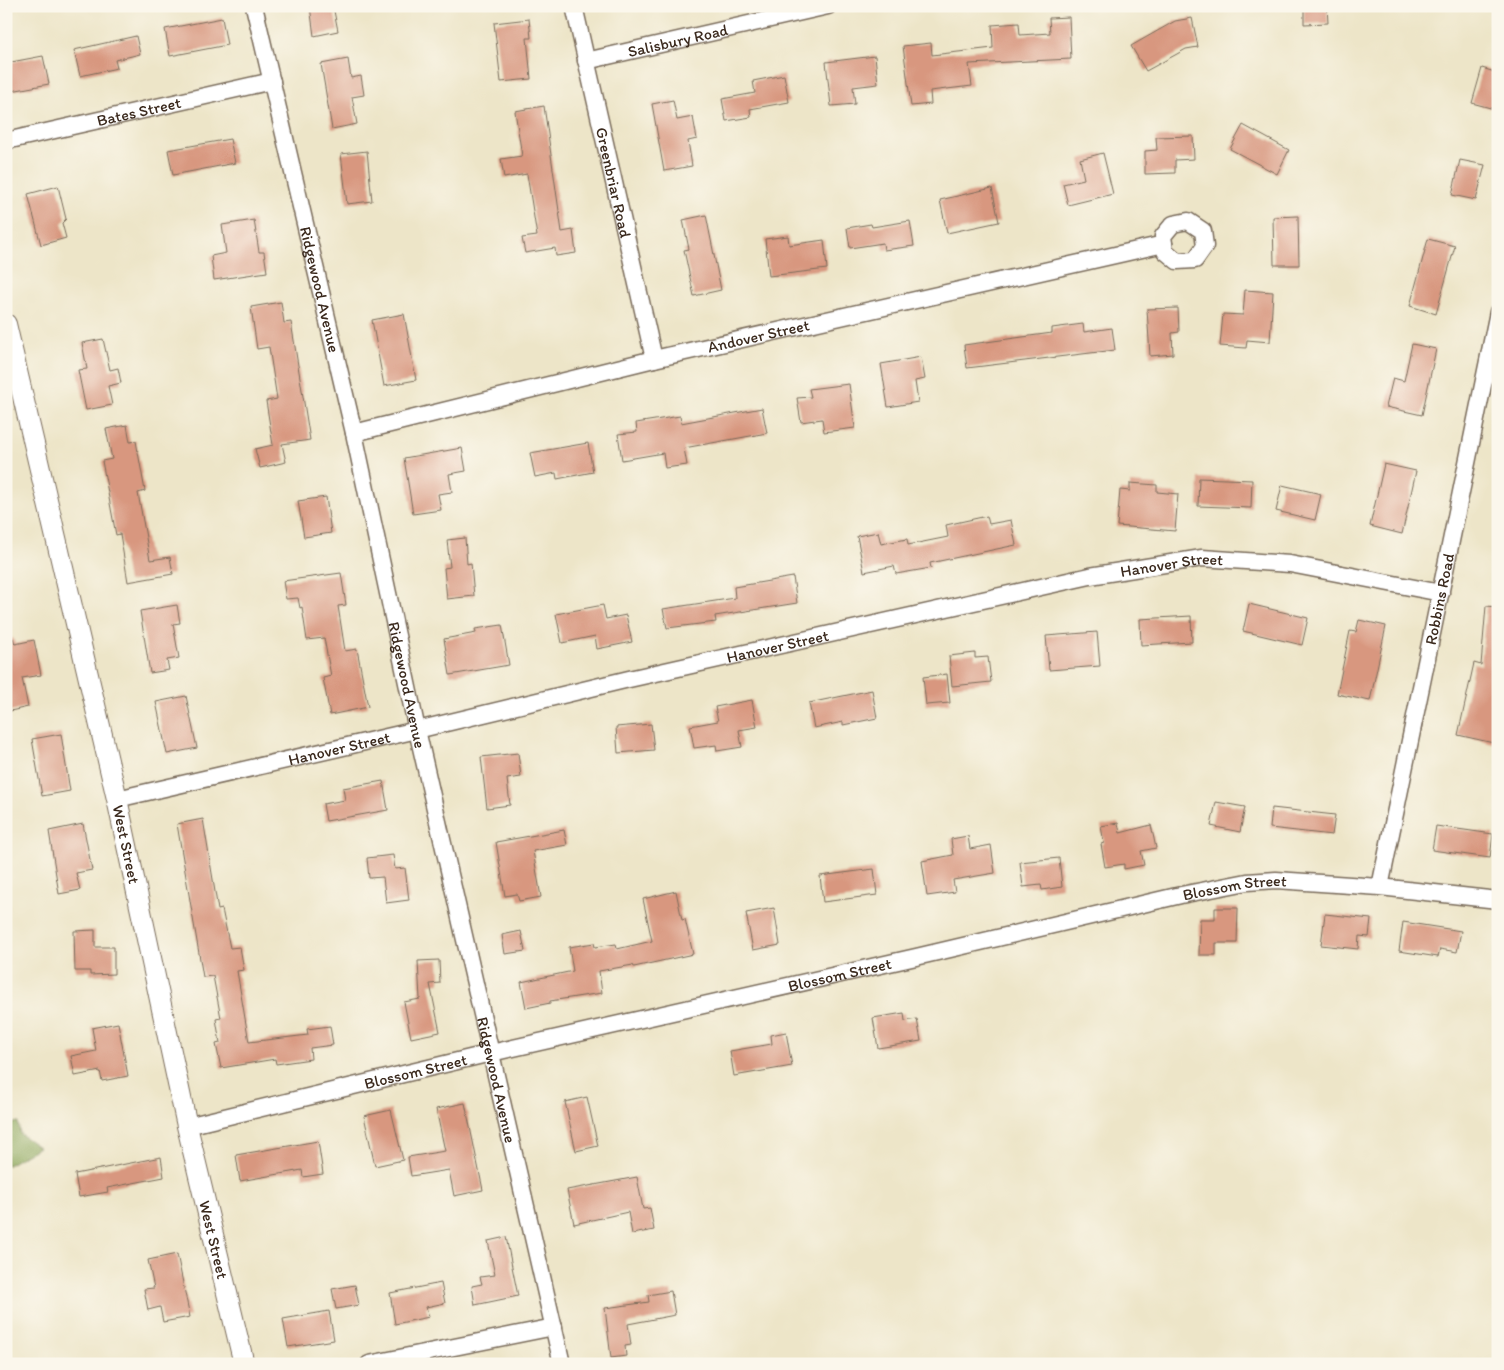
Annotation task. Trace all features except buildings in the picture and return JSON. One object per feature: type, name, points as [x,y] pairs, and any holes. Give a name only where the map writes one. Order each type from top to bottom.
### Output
[{"type":"street","name":"Ridgewood Avenue","points":[[254,6],[354,432],[416,730],[562,1364]]},
{"type":"street","name":"Greenbriar Road","points":[[574,6],[654,359]]},
{"type":"street","name":"Salisbury Road","points":[[586,61],[828,6]]},
{"type":"street","name":"Bates Street","points":[[6,141],[272,81]]},
{"type":"street","name":"Andover Street","points":[[354,432],[654,359],[1164,244]]},
{"type":"street","name":"Robbins Road","points":[[1380,887],[1498,312]]},
{"type":"street","name":"West Street","points":[[6,324],[117,799],[187,1126],[244,1364]]},
{"type":"street","name":"Hanover Street","points":[[117,799],[629,679],[1090,576],[1202,558],[1290,564],[1441,593]]},
{"type":"street","name":"Blossom Street","points":[[187,1126],[491,1053],[888,964],[1172,897],[1238,884],[1276,880],[1380,887],[1498,900]]},
{"type":"street","points":[[369,1364],[554,1327]]},
{"type":"green space","points":[[18,1122],[20,1134],[39,1147],[6,1166],[6,1125]]}]
